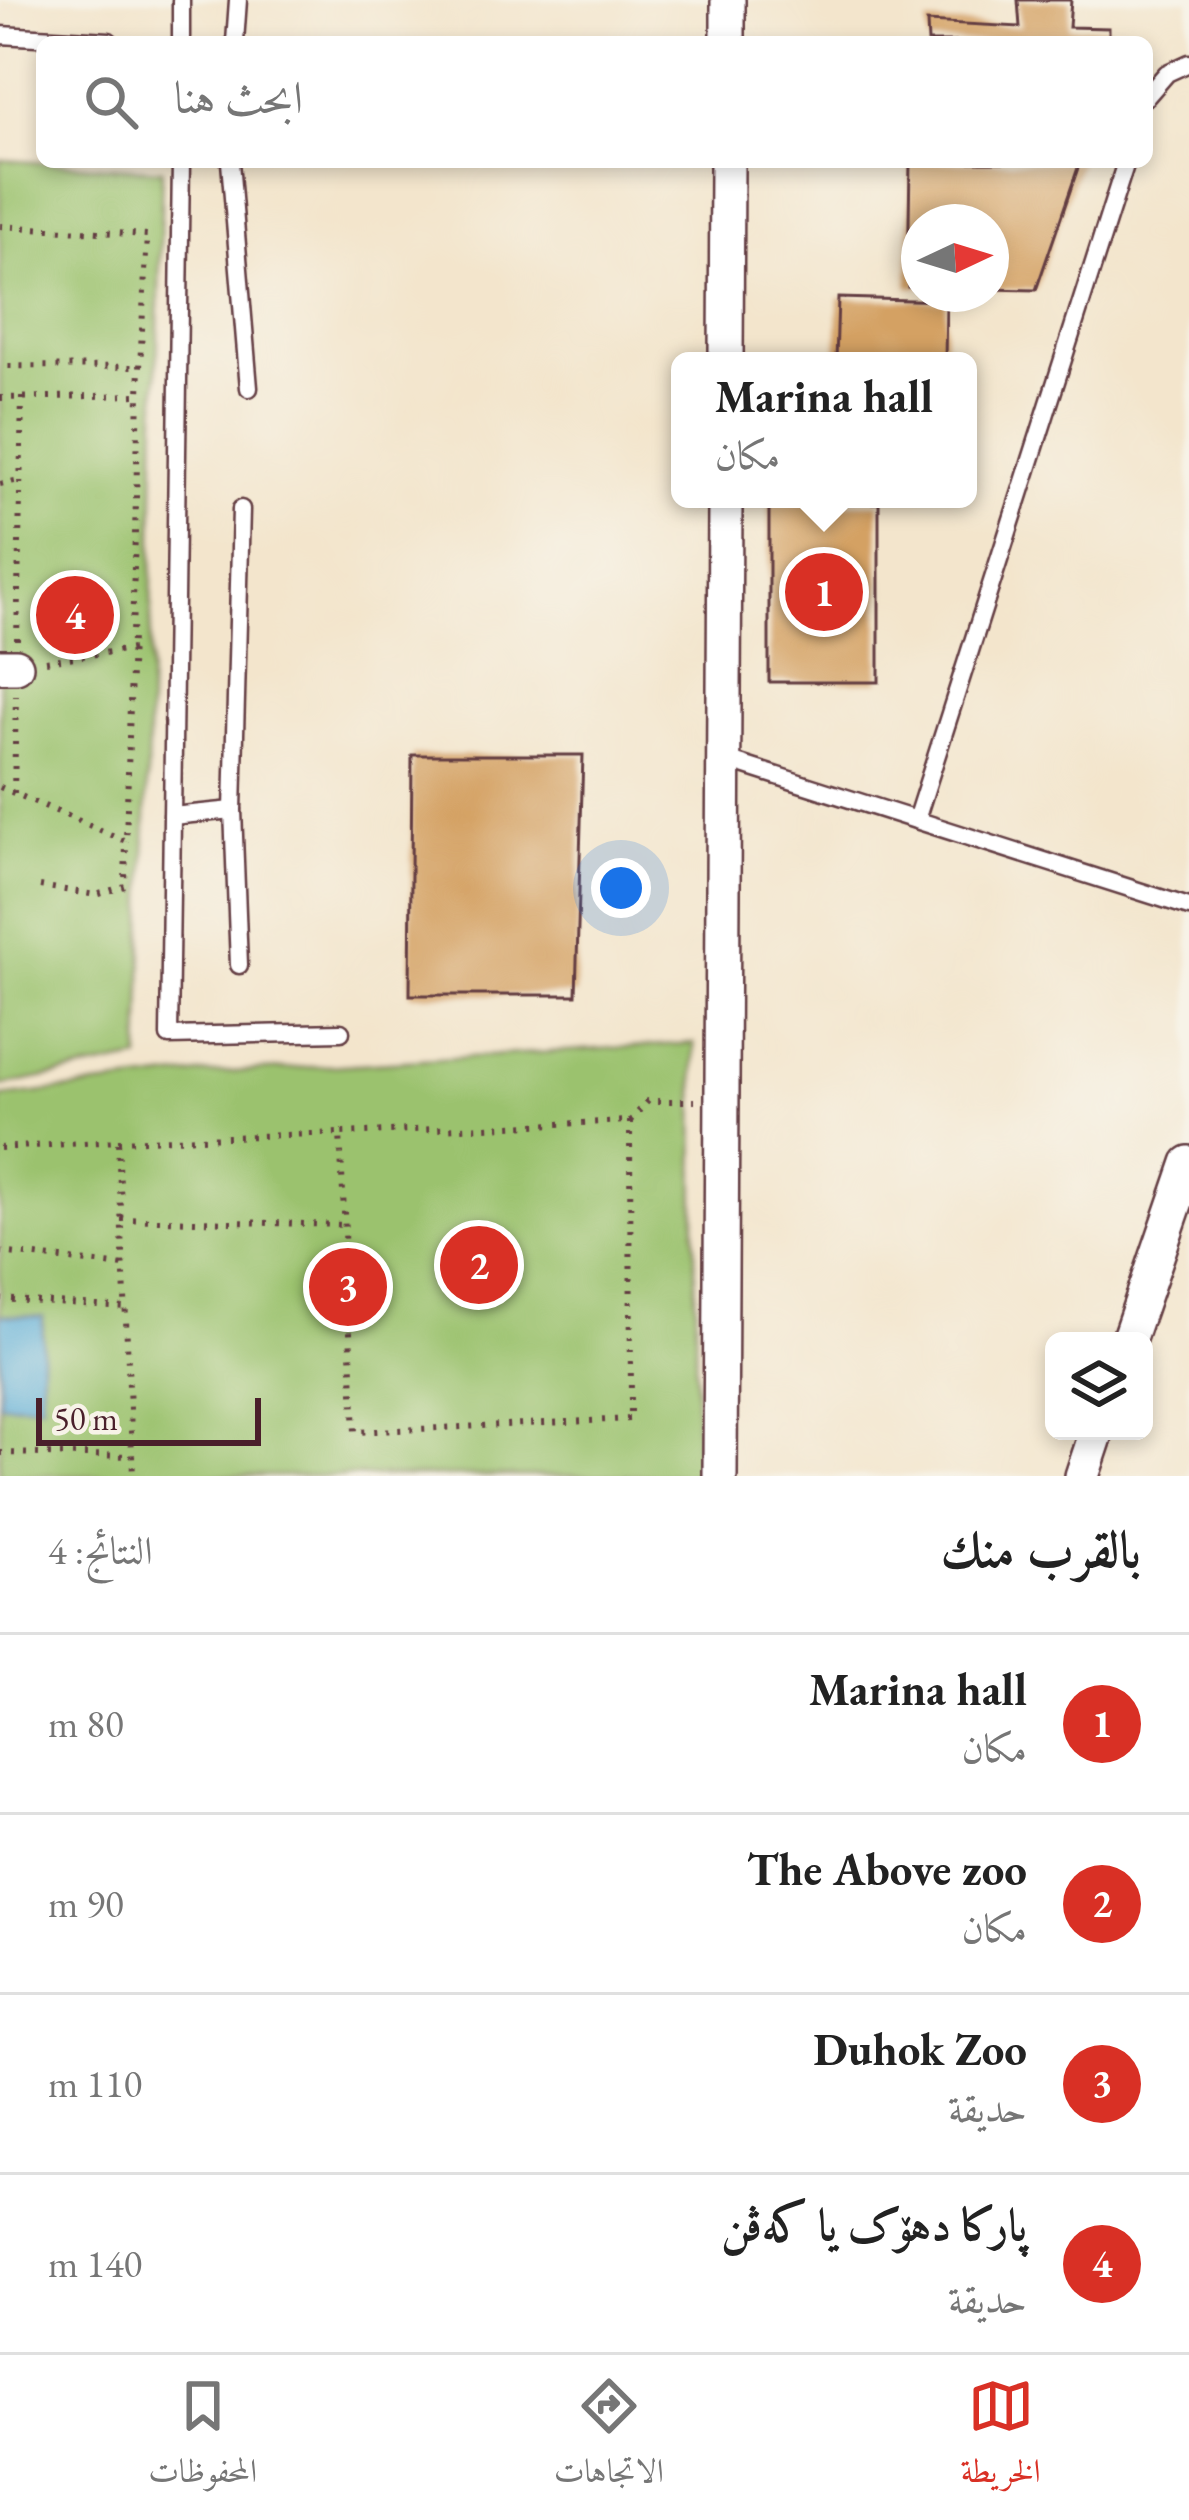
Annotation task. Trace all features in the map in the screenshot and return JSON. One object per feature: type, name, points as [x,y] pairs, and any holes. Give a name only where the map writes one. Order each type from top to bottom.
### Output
[{"type":"street","points":[[728,0],[728,36]]},
{"type":"street","points":[[726,352],[727,168]]},
{"type":"street","points":[[720,1476],[725,508]]},
{"type":"street","points":[[1131,1332],[1189,1163]]},
{"type":"street","points":[[1082,1476],[1094,1440]]},
{"type":"lane","points":[[181,0],[181,36]]},
{"type":"lane","points":[[235,36],[238,0]]},
{"type":"lane","points":[[0,35],[36,37]]},
{"type":"lane","points":[[1153,89],[1167,73],[1189,63]]},
{"type":"lane","points":[[181,168],[170,1036],[341,1032]]},
{"type":"lane","points":[[231,168],[249,388]]},
{"type":"lane","points":[[916,820],[1124,168]]},
{"type":"lane","points":[[239,965],[233,810],[241,509]]},
{"type":"lane","points":[[724,759],[1189,907]]},
{"type":"lane","points":[[172,816],[233,810]]},
{"type":"path","points":[[0,226],[147,235],[125,886],[96,895],[40,886]]},
{"type":"path","points":[[0,365],[140,367]]},
{"type":"path","points":[[0,398],[139,395]]},
{"type":"path","points":[[14,793],[8,666],[22,397]]},
{"type":"path","points":[[0,484],[20,480]]},
{"type":"path","points":[[8,666],[132,649]]},
{"type":"path","points":[[0,787],[126,841]]},
{"type":"path","points":[[340,1133],[355,1432],[631,1419],[630,1121],[648,1101],[722,1101]]},
{"type":"path","points":[[0,1148],[630,1121]]},
{"type":"path","points":[[118,1141],[133,1476]]},
{"type":"path","points":[[121,1219],[345,1225]]},
{"type":"path","points":[[0,1252],[124,1266]]},
{"type":"path","points":[[0,1299],[125,1308]]},
{"type":"path","points":[[0,1453],[132,1456]]},
{"type":"green space","points":[[0,160],[36,162],[36,168],[162,170],[140,1059],[0,1086]]},
{"type":"green space","points":[[694,1043],[696,1476],[0,1476],[0,1097],[200,1074]]},
{"type":"water","points":[[0,1315],[43,1317],[41,1405],[0,1404]]},
{"type":"building","points":[[1018,0],[1071,0],[1069,27],[1109,28],[1109,36],[928,36],[927,22],[1020,27]]},
{"type":"building","points":[[910,168],[1078,168],[1036,290],[1009,289],[1009,204],[909,204]]},
{"type":"building","points":[[838,298],[901,300],[901,312],[946,312],[945,352],[836,352]]},
{"type":"building","points":[[769,508],[879,508],[879,682],[769,682]]},
{"type":"building","points":[[412,755],[583,755],[576,995],[410,995]]},
{"type":"place","name":"Marina hall","points":[[824,592]]},
{"type":"place","name":"پاركا دهۆک يا كەڤن","points":[[75,615]]},
{"type":"place","name":"The Above zoo","points":[[479,1265]]},
{"type":"place","name":"Duhok Zoo","points":[[348,1287]]}]
